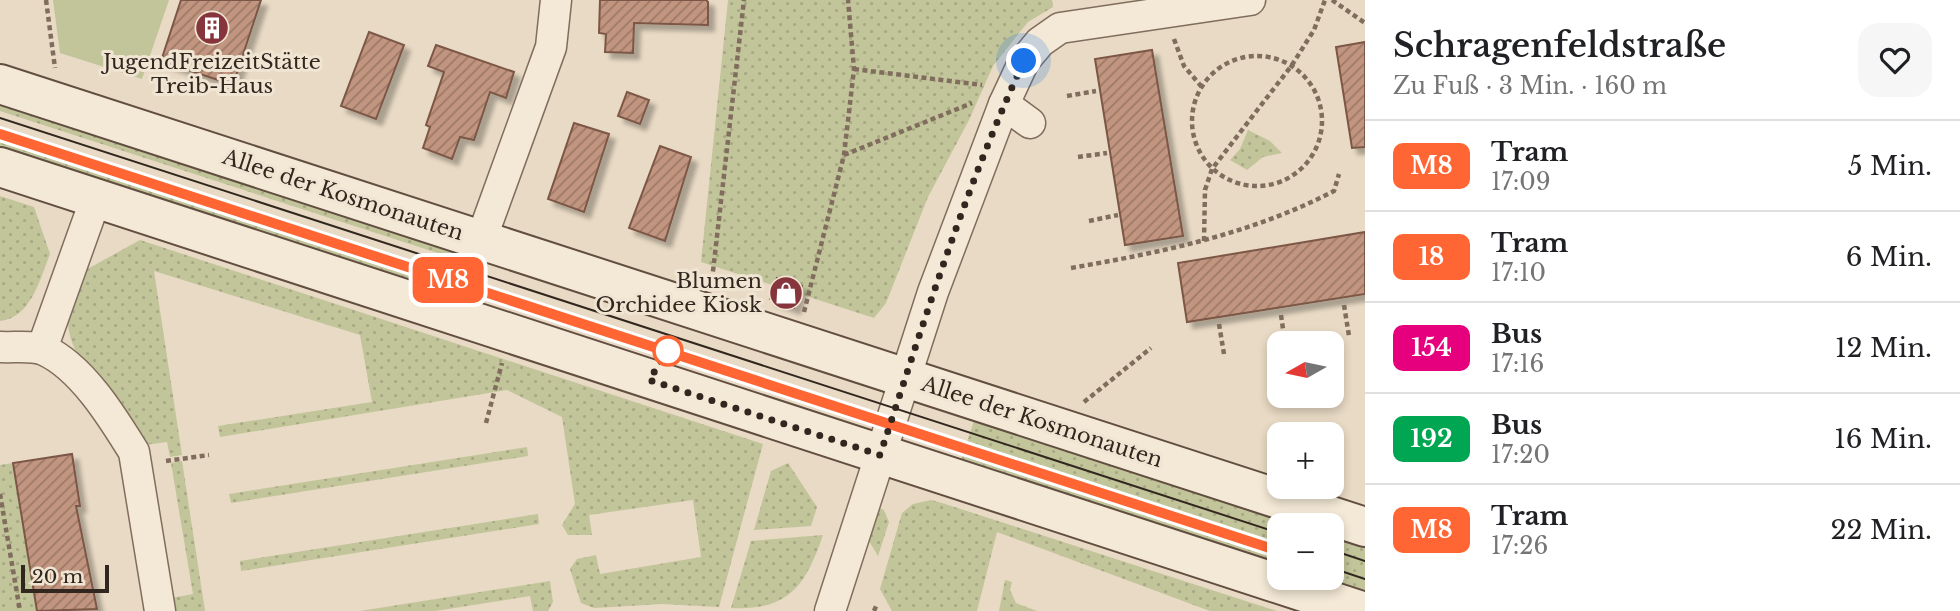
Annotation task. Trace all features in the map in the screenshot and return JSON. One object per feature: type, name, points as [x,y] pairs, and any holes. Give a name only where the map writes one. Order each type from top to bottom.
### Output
[{"type":"main road","name":"Allee der Kosmonauten","points":[[0,84],[1365,527]]},
{"type":"main road","points":[[0,167],[1362,611]]},
{"type":"street","points":[[481,240],[551,47],[556,0]]},
{"type":"street","points":[[830,611],[947,250],[992,96],[1040,42],[1059,28],[1250,0]]},
{"type":"street","points":[[992,96],[1030,123]]},
{"type":"street","points":[[42,349],[96,198]]},
{"type":"street","points":[[0,347],[42,349],[99,398],[134,453],[160,611]]},
{"type":"path","points":[[46,0],[57,78]]},
{"type":"path","points":[[711,288],[744,0]]},
{"type":"path","points":[[803,317],[844,156],[854,69],[848,0]]},
{"type":"path","points":[[1204,241],[1205,190],[1212,169],[1292,65],[1314,30],[1325,0]]},
{"type":"path","points":[[1332,0],[1365,23]]},
{"type":"path","points":[[1171,31],[1184,66],[1201,86]]},
{"type":"path","points":[[1243,57],[1273,57],[1292,65],[1308,79],[1320,99],[1323,120],[1320,142],[1309,162],[1283,181],[1251,187],[1230,181],[1212,169],[1198,151],[1192,129],[1193,106],[1201,86],[1215,70],[1243,57]]},
{"type":"path","points":[[854,69],[992,96]]},
{"type":"path","points":[[1067,96],[1097,91]]},
{"type":"path","points":[[844,156],[992,96]]},
{"type":"path","points":[[1078,158],[1107,153]]},
{"type":"path","points":[[1071,268],[1204,241],[1301,209],[1334,191],[1339,174]]},
{"type":"path","points":[[1089,221],[1118,215]]},
{"type":"path","points":[[1344,305],[1349,336]]},
{"type":"path","points":[[1281,315],[1283,331]]},
{"type":"path","points":[[1219,324],[1224,354]]},
{"type":"path","points":[[1078,407],[1151,348]]},
{"type":"path","points":[[486,423],[504,356]]},
{"type":"path","points":[[166,461],[209,455]]},
{"type":"path","points":[[0,494],[20,611]]},
{"type":"path","points":[[874,611],[877,604]]},
{"type":"green space","points":[[53,0],[169,0],[142,79],[60,53]]},
{"type":"green space","points":[[728,0],[1052,0],[1053,7],[1028,22],[993,66],[969,120],[928,197],[886,303],[874,318],[701,262]]},
{"type":"green space","points":[[0,98],[490,259],[487,269],[0,111]]},
{"type":"green space","points":[[1248,130],[1270,141],[1282,153],[1263,157],[1247,170],[1230,160],[1240,149]]},
{"type":"green space","points":[[0,142],[476,296],[472,308],[0,154]]},
{"type":"green space","points":[[0,196],[34,207],[50,254],[27,305],[11,318],[0,321]]},
{"type":"green space","points":[[140,240],[763,444],[719,607],[662,604],[594,608],[581,603],[570,569],[577,559],[596,555],[600,574],[701,557],[693,500],[589,515],[592,535],[568,535],[562,525],[575,504],[562,417],[507,390],[220,437],[218,426],[372,402],[360,335],[154,271],[182,455],[170,457],[167,442],[144,445],[85,369],[70,336],[68,320],[82,272]]},
{"type":"green space","points":[[976,415],[1278,513],[1267,513],[1267,565],[959,466]]},
{"type":"green space","points":[[527,447],[528,456],[231,503],[229,494]]},
{"type":"green space","points":[[182,461],[205,611],[174,611],[172,598],[193,594],[171,463]]},
{"type":"green space","points":[[13,463],[37,611],[0,611],[0,465]]},
{"type":"green space","points":[[788,463],[817,507],[811,526],[754,530],[771,471]]},
{"type":"green space","points":[[931,500],[1277,611],[1210,611],[997,532],[977,611],[892,611],[880,589],[902,513],[913,504]]},
{"type":"green space","points":[[879,508],[884,510],[889,522],[878,556],[869,541]]},
{"type":"green space","points":[[538,514],[539,524],[241,571],[240,561]]},
{"type":"green space","points":[[823,535],[810,568],[793,591],[768,605],[731,608],[751,541]]},
{"type":"green space","points":[[1344,535],[1365,541],[1365,597],[1343,590]]},
{"type":"green space","points":[[1005,580],[1012,582],[1010,590],[1016,603],[1037,611],[999,611]]},
{"type":"green space","points":[[550,581],[553,602],[548,611],[533,611],[530,596],[435,611],[360,611]]},
{"type":"building","name":"JugendFreizeitStätte Treib-Haus","points":[[181,0],[261,0],[233,85],[161,61]]},
{"type":"building","points":[[600,0],[706,0],[708,25],[634,23],[633,53],[605,52],[606,34],[599,33]]},
{"type":"building","points":[[369,32],[404,45],[376,119],[341,106]]},
{"type":"building","points":[[1365,42],[1365,147],[1352,148],[1336,47]]},
{"type":"building","points":[[436,45],[514,72],[506,98],[490,92],[474,140],[460,137],[452,159],[423,148],[430,127],[426,125],[444,72],[428,66]]},
{"type":"building","points":[[1152,50],[1183,236],[1125,245],[1095,59]]},
{"type":"building","points":[[627,92],[649,100],[640,124],[618,116]]},
{"type":"building","points":[[574,123],[609,134],[584,212],[548,199]]},
{"type":"building","points":[[660,146],[691,157],[665,241],[629,228]]},
{"type":"building","points":[[1365,232],[1365,294],[1187,322],[1178,263]]},
{"type":"building","name":"Blumen Orchidee Kiosk","points":[[777,278],[802,286],[794,308],[770,299]]},
{"type":"building","points":[[72,454],[80,506],[76,506],[97,609],[37,611],[13,463]]},
{"type":"tram line","points":[[0,118],[1267,529]]},
{"type":"tram line","points":[[0,134],[1267,547]]},
{"type":"tram line","name":"M8","points":[[0,134],[1267,547]]},
{"type":"tram line","points":[[1344,554],[1365,561]]},
{"type":"tram line","points":[[1344,572],[1365,579]]},
{"type":"place","name":"JugendFreizeitStätte Treib-Haus","points":[[212,28]]},
{"type":"place","name":"Blumen Orchidee Kiosk","points":[[786,293]]},
{"type":"route","points":[[668,351],[649,380],[880,455],[947,250],[1004,104],[1024,61]]}]
